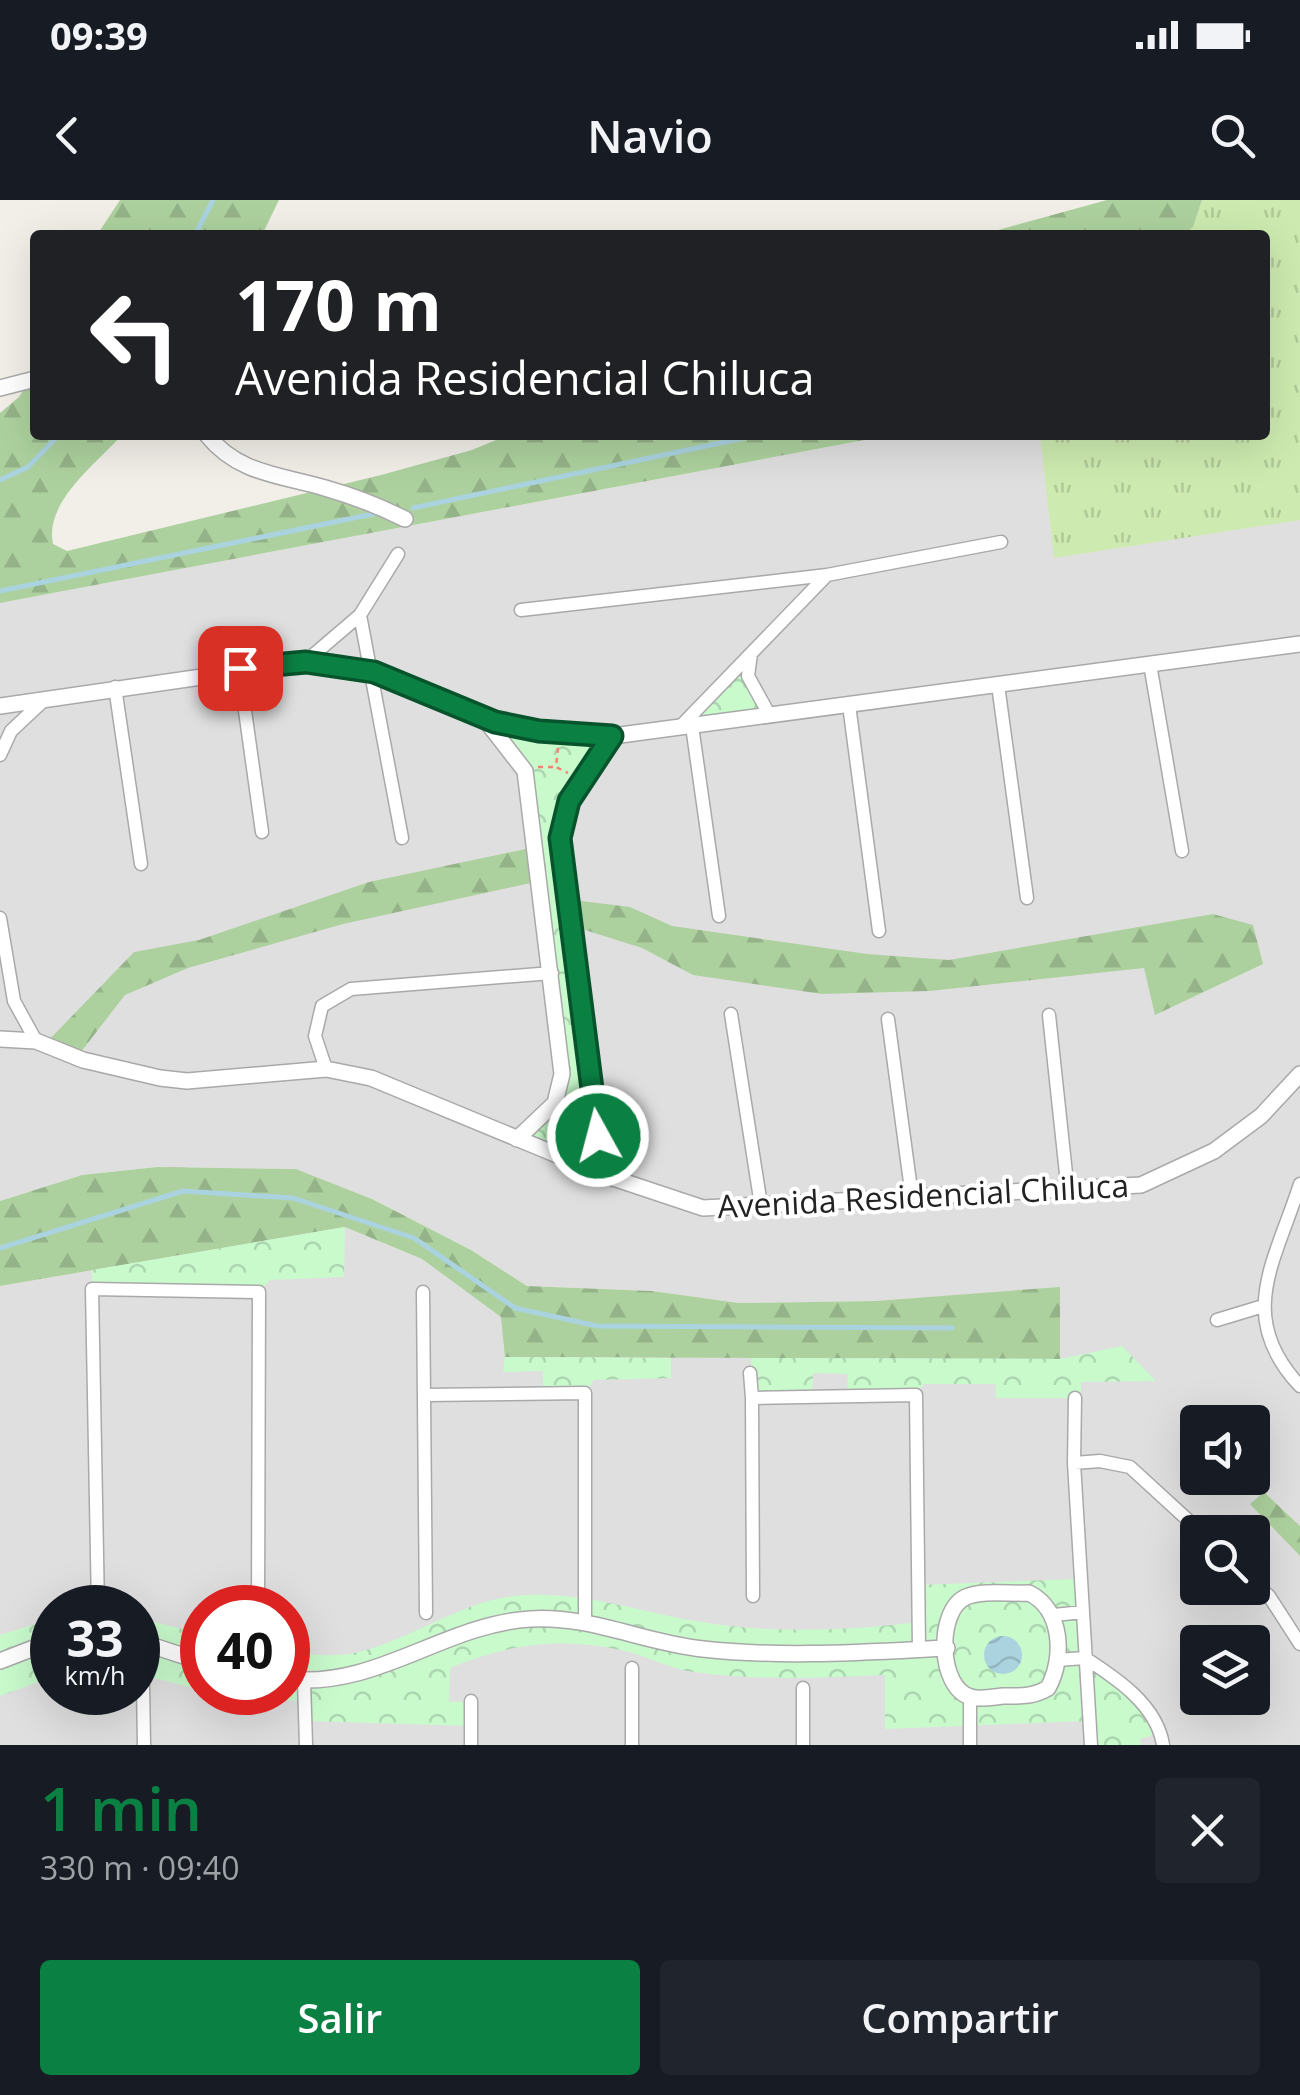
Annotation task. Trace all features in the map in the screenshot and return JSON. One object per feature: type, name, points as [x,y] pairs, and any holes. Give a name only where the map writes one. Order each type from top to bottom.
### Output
[{"type":"street","points":[[0,388],[30,380]]},
{"type":"street","points":[[212,440],[232,459],[254,470],[373,503],[405,519]]},
{"type":"street","points":[[521,610],[827,576],[1001,542]]},
{"type":"street","points":[[306,662],[360,614],[398,554]]},
{"type":"street","points":[[685,727],[827,576]]},
{"type":"street","points":[[360,614],[374,672],[402,838]]},
{"type":"street","points":[[0,706],[240,668],[306,662],[374,672],[483,718],[559,733],[612,736],[1298,644],[1300,662]]},
{"type":"street","points":[[750,654],[748,676],[756,698],[770,716]]},
{"type":"street","points":[[1150,664],[1182,852]]},
{"type":"street","points":[[240,668],[262,832]]},
{"type":"street","points":[[998,685],[1027,898]]},
{"type":"street","points":[[115,687],[141,864]]},
{"type":"street","points":[[0,755],[11,732],[43,701]]},
{"type":"street","points":[[850,705],[879,931]]},
{"type":"street","points":[[483,718],[525,771],[562,1074],[555,1102],[517,1139]]},
{"type":"street","points":[[685,727],[718,916]]},
{"type":"street","points":[[612,736],[569,801],[560,838],[598,1136],[613,1178]]},
{"type":"street","points":[[0,918],[14,1001],[36,1041]]},
{"type":"street","points":[[326,1069],[315,1036],[322,1006],[351,989],[552,973]]},
{"type":"street","points":[[731,1014],[761,1206]]},
{"type":"street","points":[[1049,1015],[1068,1192]]},
{"type":"street","points":[[888,1019],[912,1196]]},
{"type":"street","name":"Avenida Residencial Chiluca","points":[[0,1039],[36,1041],[83,1060],[160,1078],[187,1080],[326,1069],[371,1078],[613,1178],[702,1208],[1068,1192],[1141,1185],[1214,1152],[1261,1116],[1300,1074]]},
{"type":"street","points":[[1300,1184],[1260,1308],[1278,1364],[1300,1386]]},
{"type":"street","points":[[98,1585],[92,1289],[259,1292],[258,1585]]},
{"type":"street","points":[[423,1292],[426,1613]]},
{"type":"street","points":[[1217,1320],[1260,1308]]},
{"type":"street","points":[[750,1373],[753,1596]]},
{"type":"street","points":[[424,1395],[585,1393],[586,1621]]},
{"type":"street","points":[[752,1398],[916,1394],[918,1649]]},
{"type":"street","points":[[1075,1398],[1074,1462],[1091,1745]]},
{"type":"street","points":[[1074,1462],[1100,1461],[1130,1467],[1182,1515]]},
{"type":"street","points":[[1028,1593],[1046,1601],[1054,1615],[1057,1660],[1048,1688],[1035,1695],[970,1697],[955,1686],[949,1674],[947,1648],[947,1620],[952,1606],[968,1596],[1028,1593]]},
{"type":"street","points":[[1270,1599],[1300,1644]]},
{"type":"street","points":[[1054,1615],[1082,1612]]},
{"type":"street","points":[[310,1679],[368,1673],[484,1628],[529,1619],[586,1621],[698,1649],[765,1655],[947,1648]]},
{"type":"street","points":[[0,1661],[30,1649]]},
{"type":"street","points":[[1057,1660],[1085,1658],[1116,1678],[1144,1706],[1161,1733],[1163,1745]]},
{"type":"street","points":[[632,1668],[632,1745]]},
{"type":"street","points":[[803,1688],[803,1745]]},
{"type":"street","points":[[970,1697],[970,1745]]},
{"type":"street","points":[[471,1701],[471,1745]]},
{"type":"street","points":[[144,1715],[144,1745]]},
{"type":"street","points":[[301,1715],[306,1745]]},
{"type":"path","points":[[559,733],[556,767],[582,782]]},
{"type":"shaded area","points":[[1202,200],[1300,200],[1300,1526],[1267,1495],[1270,1405],[1180,1405],[1180,1495],[1261,1495],[1251,1504],[1261,1515],[1180,1515],[1180,1605],[1270,1605],[1270,1524],[1300,1556],[1300,1745],[0,1745],[0,1286],[345,1227],[422,1259],[502,1317],[506,1357],[1060,1358],[1059,1288],[875,1301],[739,1303],[652,1291],[527,1286],[471,1250],[372,1199],[296,1169],[157,1167],[82,1175],[0,1201],[0,603],[864,440],[1270,440],[1270,230],[1190,230]]},
{"type":"green space","points":[[120,200],[279,200],[264,230],[100,230]]},
{"type":"green space","points":[[1107,200],[1202,200],[1190,230],[998,230]]},
{"type":"green space","points":[[1202,200],[1300,200],[1300,520],[1054,558],[1041,440],[1270,440],[1270,230],[1190,230]]},
{"type":"green space","points":[[30,380],[30,440],[117,440],[74,485],[56,513],[53,544],[67,551],[381,475],[496,440],[864,440],[0,603],[0,413],[19,397]]},
{"type":"green space","points":[[751,654],[749,676],[770,716],[679,728]]},
{"type":"green space","points":[[483,717],[613,736],[569,800],[563,829],[563,872],[576,983],[613,1178],[517,1139],[555,1103],[562,1074],[525,771]]},
{"type":"green space","points":[[535,847],[540,881],[343,924],[188,968],[125,995],[77,1057],[45,1044],[134,952],[199,940],[369,882]]},
{"type":"green space","points":[[565,899],[630,907],[672,926],[867,954],[949,960],[1213,914],[1253,925],[1263,964],[1155,1015],[1144,968],[929,991],[822,994],[693,975],[642,948],[569,925]]},
{"type":"green space","points":[[157,1167],[296,1169],[372,1199],[471,1250],[527,1286],[652,1291],[739,1303],[875,1301],[1060,1287],[1060,1359],[505,1357],[501,1317],[422,1259],[345,1227],[0,1286],[0,1201],[82,1175]]},
{"type":"green space","points":[[345,1227],[344,1277],[270,1280],[259,1292],[92,1289],[92,1270]]},
{"type":"green space","points":[[1122,1346],[1156,1381],[1081,1382],[1081,1398],[996,1398],[996,1384],[924,1384],[916,1393],[847,1396],[848,1374],[813,1373],[812,1397],[753,1397],[751,1358],[1060,1359]]},
{"type":"green space","points":[[505,1357],[671,1358],[671,1378],[594,1380],[585,1393],[543,1394],[543,1371],[503,1372]]},
{"type":"green space","points":[[1260,1495],[1267,1495],[1300,1526],[1300,1556],[1270,1525],[1270,1515],[1261,1515],[1250,1504]]},
{"type":"green space","points":[[1079,1579],[1089,1721],[885,1729],[885,1675],[717,1675],[685,1670],[621,1650],[555,1644],[513,1648],[450,1668],[449,1702],[471,1701],[471,1726],[305,1721],[305,1715],[310,1715],[310,1654],[363,1651],[494,1600],[560,1596],[723,1625],[835,1629],[918,1622],[918,1585]]},
{"type":"green space","points":[[160,1624],[180,1628],[180,1684],[160,1680]]},
{"type":"green space","points":[[30,1626],[30,1685],[0,1696],[0,1635]]},
{"type":"green space","points":[[1086,1661],[1115,1679],[1160,1733],[1140,1739],[1141,1745],[1093,1745]]},
{"type":"water","points":[[1003,1636],[1016,1642],[1022,1655],[1016,1668],[1003,1674],[990,1668],[984,1655],[990,1642]]},
{"type":"waterway","points":[[198,230],[213,200]]},
{"type":"waterway","points":[[0,480],[28,467],[54,440]]},
{"type":"waterway","points":[[413,508],[734,440]]},
{"type":"waterway","points":[[0,591],[378,513]]},
{"type":"waterway","points":[[0,1248],[183,1191],[293,1198],[414,1238],[515,1308],[597,1326],[952,1328]]},
{"type":"route","points":[[240,668],[306,662],[374,672],[495,722],[539,731],[612,736],[569,801],[560,838],[598,1136]]}]
